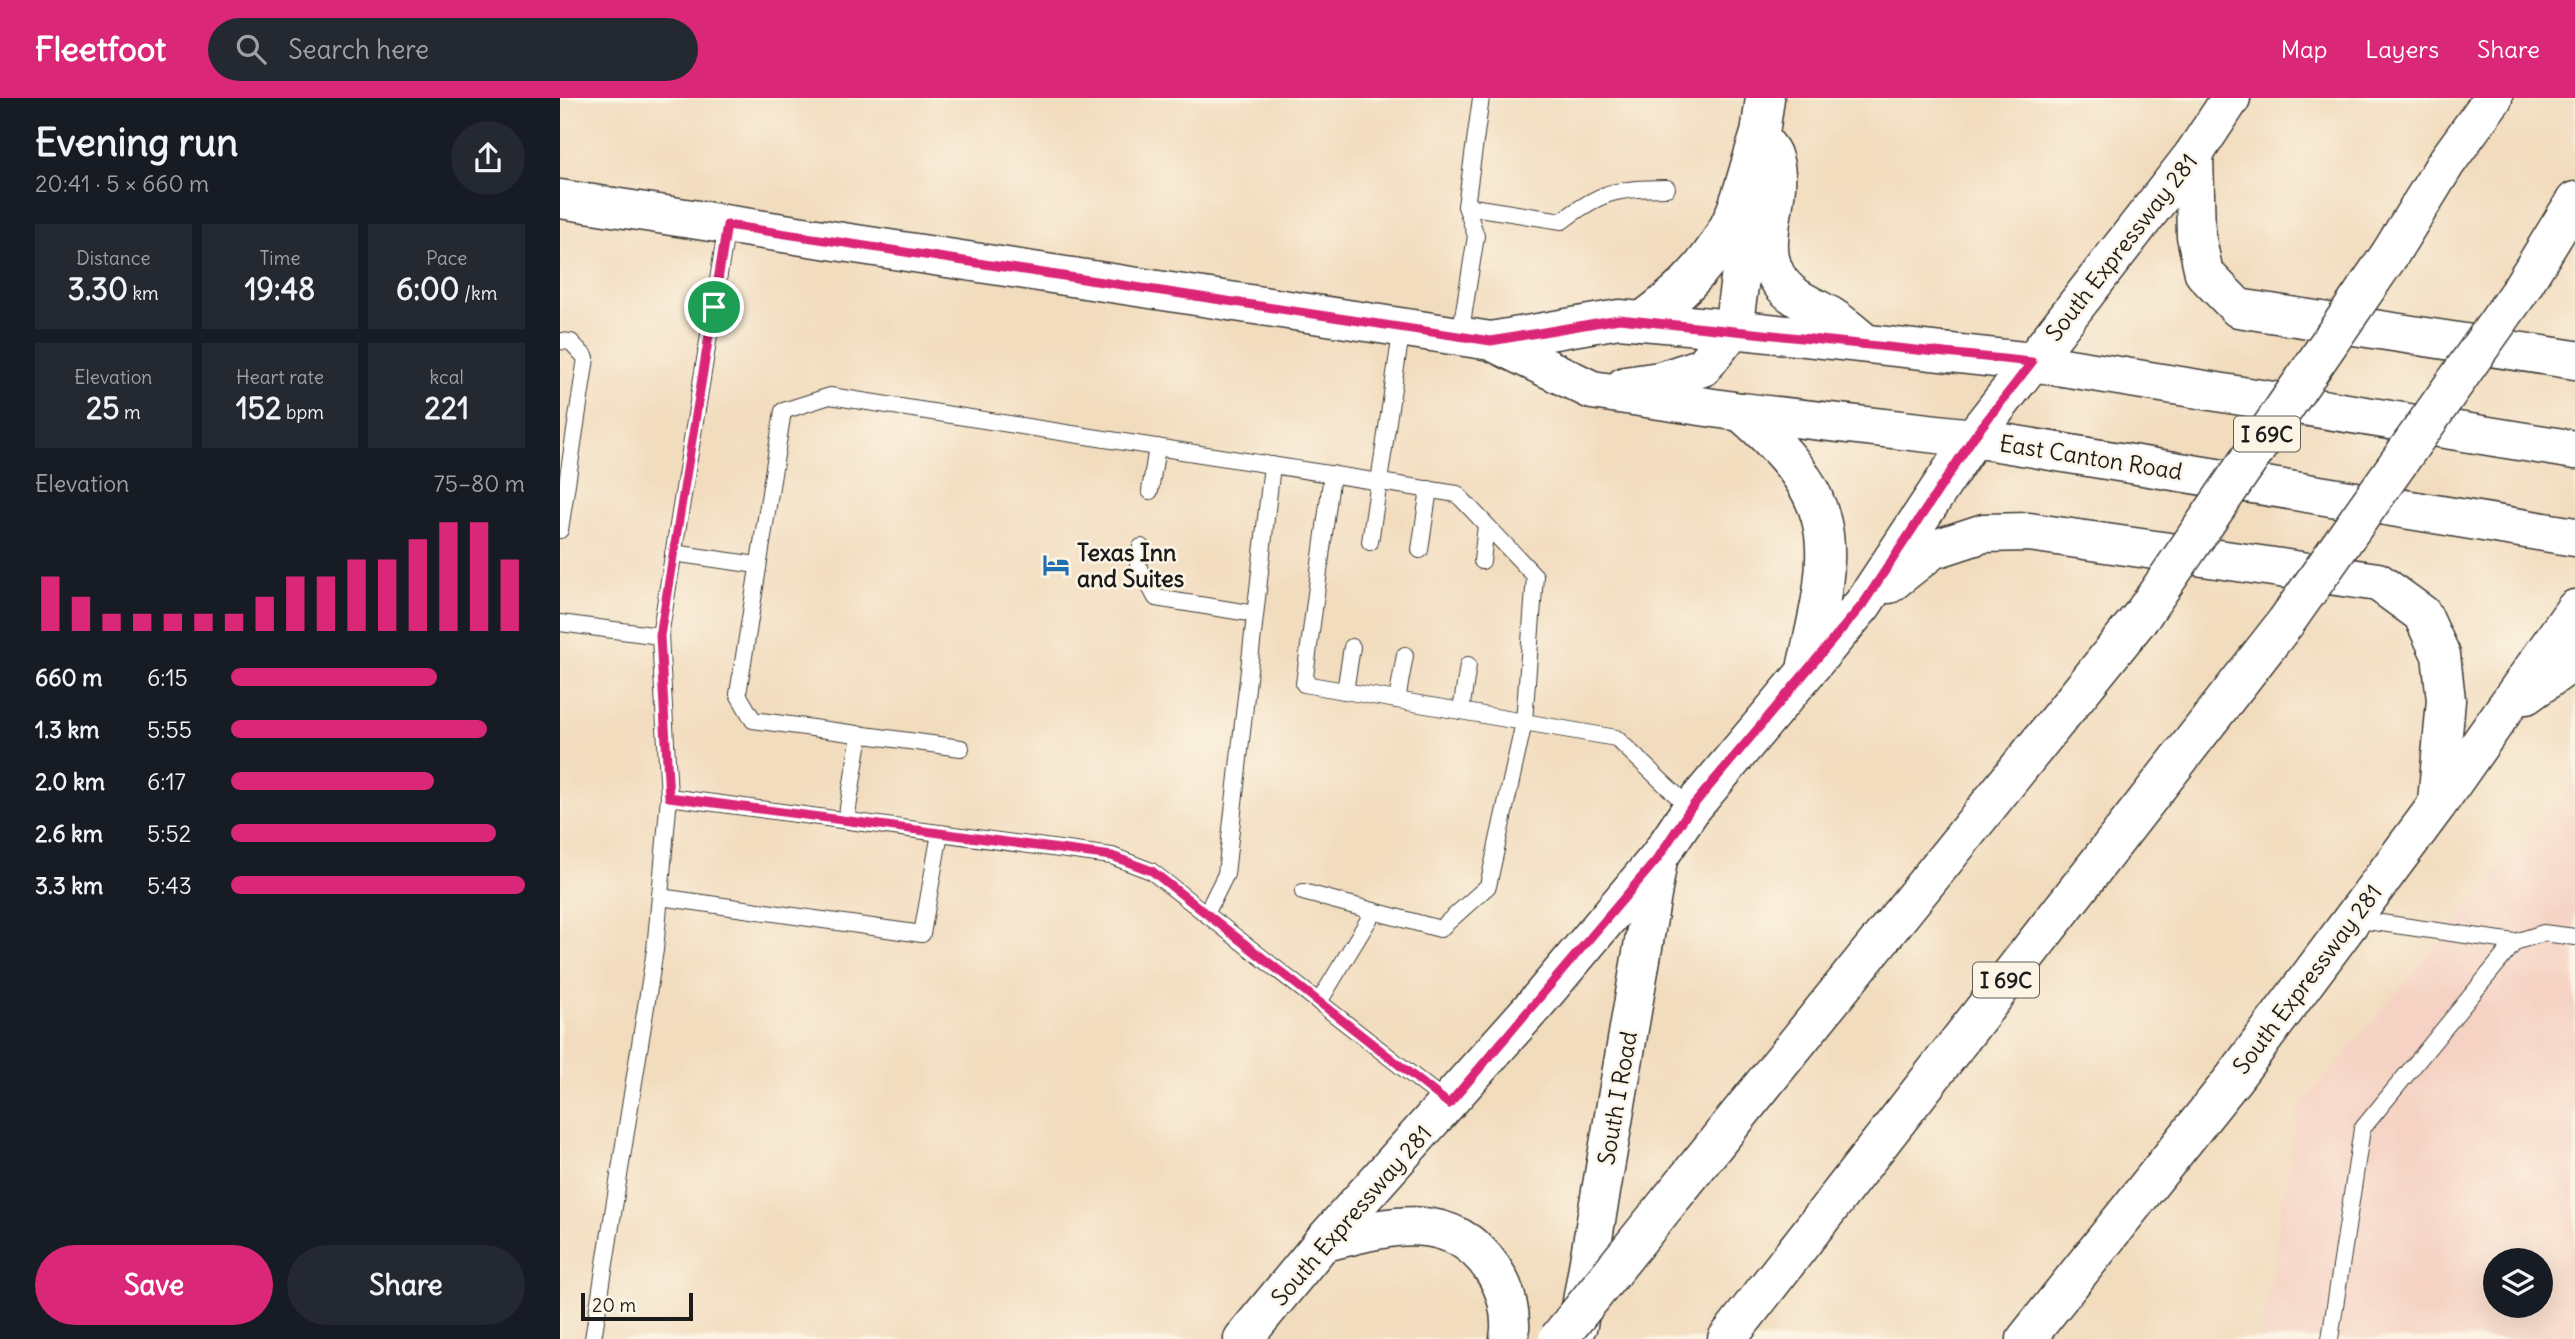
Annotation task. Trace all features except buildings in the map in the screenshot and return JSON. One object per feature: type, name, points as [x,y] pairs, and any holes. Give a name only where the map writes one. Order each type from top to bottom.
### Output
[{"type":"main road","points":[[1592,390],[1660,382],[1703,366],[1733,329],[1765,98]]},
{"type":"main road","name":"South Expressway 281","points":[[1244,1339],[1322,1243],[1449,1104],[1658,858],[1690,809],[1863,604],[1973,438],[2194,153],[2231,98]]},
{"type":"main road","points":[[2446,163],[2479,98]]},
{"type":"main road","name":"I 69C","points":[[1558,1339],[2144,614],[2390,254],[2446,163],[2493,98]]},
{"type":"main road","points":[[1642,321],[1671,300],[1696,275],[1725,234],[1759,137]]},
{"type":"main road","points":[[1759,137],[1772,154],[1775,175],[1768,242],[1769,258],[1779,280],[1790,293],[1845,326],[1866,344]]},
{"type":"main road","points":[[2194,153],[2196,236],[2204,273],[2238,308],[2575,360]]},
{"type":"main road","name":"East Canton Road","points":[[560,200],[1476,339],[1592,390],[1741,412],[1973,438],[2575,537]]},
{"type":"main road","name":"I 69C","points":[[1727,1339],[2286,622],[2519,292],[2575,201]]},
{"type":"main road","name":"East Canton Road","points":[[1476,339],[1619,319],[1733,329],[2032,362],[2575,450]]},
{"type":"main road","points":[[1741,412],[1779,445],[1805,479],[1822,514],[1826,556],[1823,596],[1804,674]]},
{"type":"main road","points":[[1863,604],[1932,550],[1984,533],[2029,532],[2378,582],[2422,614],[2441,655],[2446,700],[2437,805]]},
{"type":"main road","name":"South Expressway 281","points":[[2026,1339],[2234,1078],[2437,805],[2575,609]]},
{"type":"main road","points":[[2502,712],[2575,660]]},
{"type":"main road","name":"South I Road","points":[[1575,1339],[1658,858]]},
{"type":"main road","points":[[1322,1243],[1379,1228],[1421,1226],[1457,1233],[1483,1255],[1501,1280],[1511,1322],[1509,1339]]},
{"type":"lane","points":[[1476,339],[1476,236],[1465,206],[1481,98]]},
{"type":"lane","points":[[1465,206],[1562,220],[1593,198],[1628,189],[1667,188]]},
{"type":"lane","points":[[593,1339],[655,950],[669,797],[660,636],[727,225]]},
{"type":"lane","points":[[1370,542],[1402,327]]},
{"type":"lane","points":[[560,341],[571,342],[586,358],[560,530]]},
{"type":"lane","points":[[961,748],[753,720],[738,694],[783,411],[830,396],[1457,494],[1535,576],[1524,722],[1489,886],[1440,929],[1303,892]]},
{"type":"lane","points":[[1150,491],[1157,447]]},
{"type":"lane","points":[[1206,914],[1226,874],[1272,465]]},
{"type":"lane","points":[[1332,474],[1304,684],[1616,738],[1690,809]]},
{"type":"lane","points":[[1420,550],[1429,489]]},
{"type":"lane","points":[[1482,561],[1486,525]]},
{"type":"lane","points":[[1141,547],[1138,565],[1156,598],[1255,614]]},
{"type":"lane","points":[[673,553],[757,565]]},
{"type":"lane","points":[[560,623],[660,636]]},
{"type":"lane","points":[[1345,691],[1352,647]]},
{"type":"lane","points":[[1397,700],[1405,655]]},
{"type":"lane","points":[[1461,710],[1468,665]]},
{"type":"lane","points":[[846,820],[860,734]]},
{"type":"lane","points":[[669,797],[1112,856],[1152,871],[1449,1104]]},
{"type":"lane","points":[[660,897],[922,934],[940,833]]},
{"type":"lane","points":[[1319,1002],[1374,911]]},
{"type":"lane","points":[[2352,919],[2515,942],[2543,933],[2575,937]]},
{"type":"lane","points":[[2330,1339],[2362,1129],[2515,942]]},
{"type":"shaded area","points":[[2575,782],[2575,1339],[2261,1339],[2297,1110]]},
{"type":"place","name":"Texas Inn and Suites","points":[[1056,565]]},
{"type":"route","points":[[727,225],[1491,341],[1619,319],[2032,362],[1973,438],[1863,604],[1690,809],[1658,858],[1449,1104],[1152,871],[1112,856],[669,797],[660,636],[714,307],[727,225]]}]
